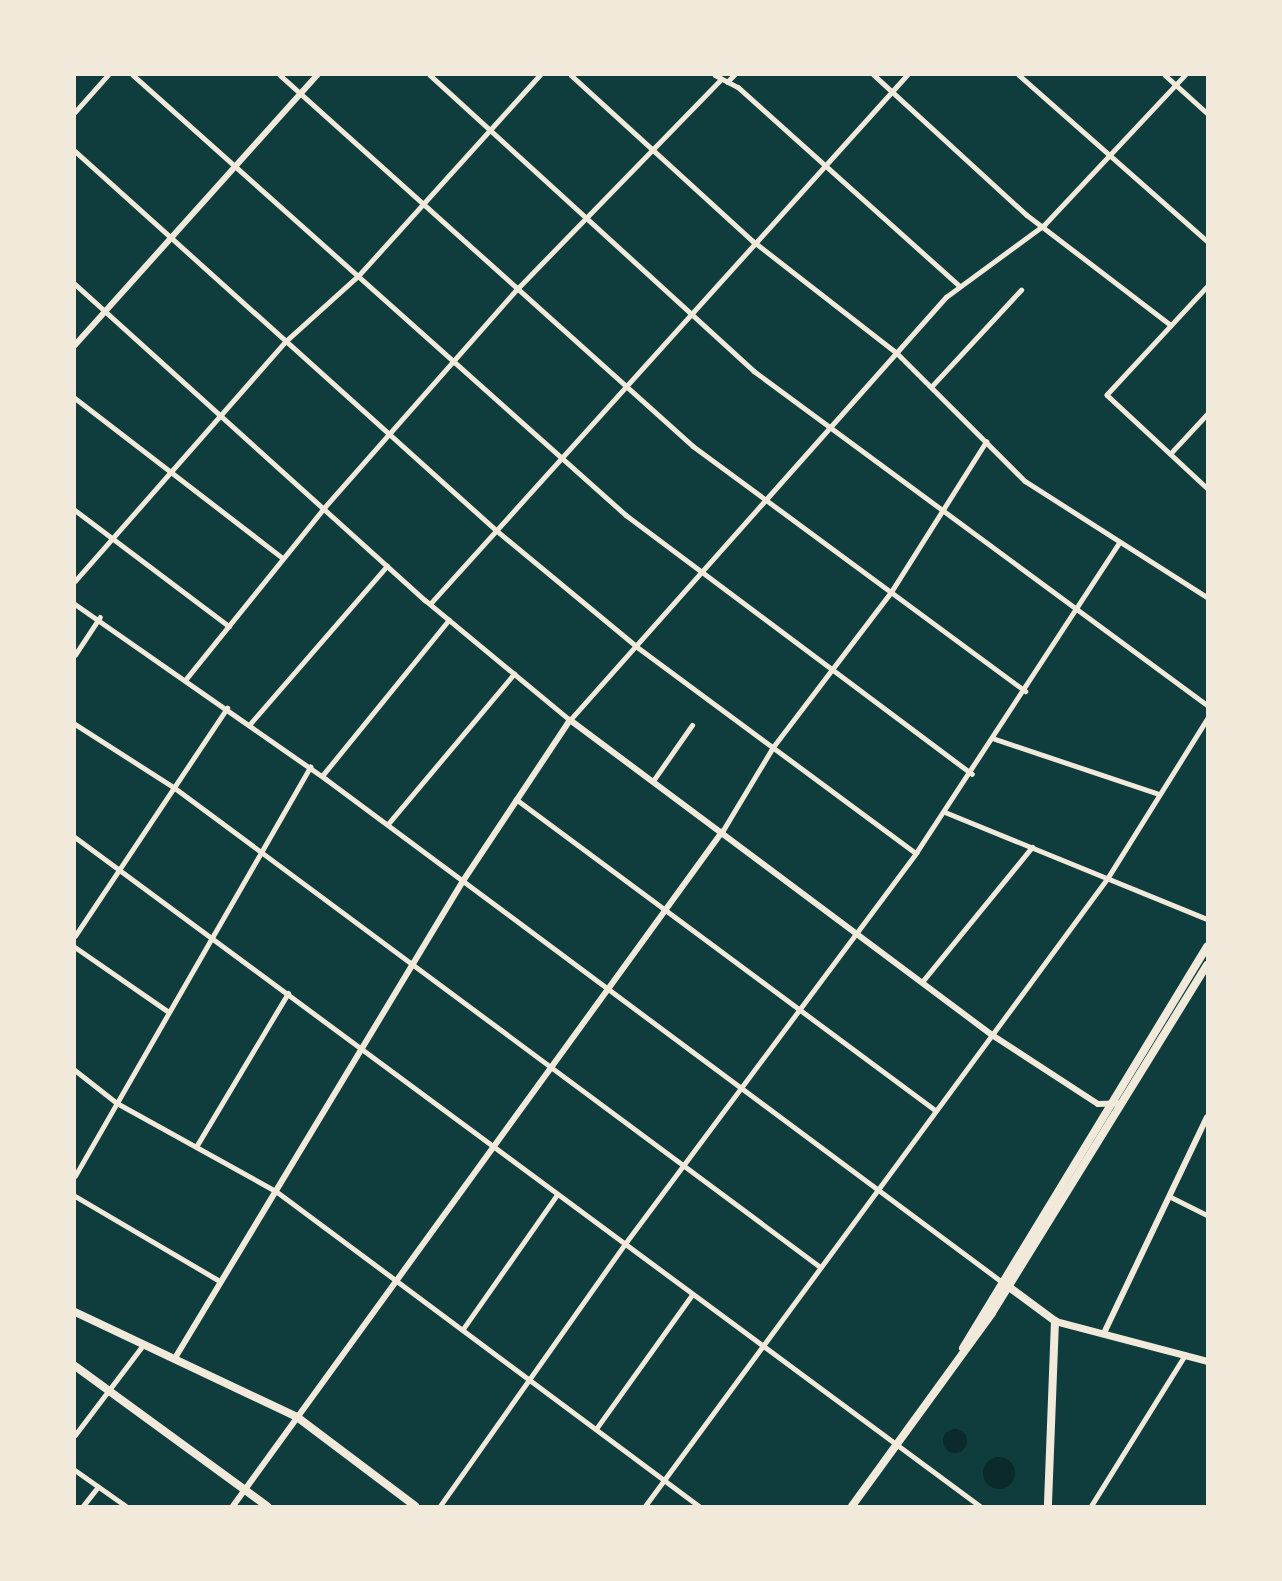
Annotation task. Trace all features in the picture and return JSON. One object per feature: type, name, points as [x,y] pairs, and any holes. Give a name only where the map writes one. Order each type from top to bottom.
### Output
[{"type":"main road","points":[[962,1350],[1001,1281],[1207,946]]},
{"type":"main road","points":[[852,1506],[1009,1287],[1207,965]]},
{"type":"main road","points":[[1001,1281],[1055,1321],[1207,1361]]},
{"type":"main road","points":[[75,1312],[297,1417],[415,1506]]},
{"type":"main road","points":[[1048,1506],[1055,1321]]},
{"type":"main road","points":[[75,1365],[267,1506]]},
{"type":"street","points":[[75,112],[108,75]]},
{"type":"street","points":[[133,75],[360,275],[454,364],[561,458],[702,573],[972,774]]},
{"type":"street","points":[[280,75],[693,446],[1025,691]]},
{"type":"street","points":[[75,345],[317,75]]},
{"type":"street","points":[[430,75],[586,220],[754,371],[1207,705]]},
{"type":"street","points":[[75,581],[286,341],[360,275],[540,75]]},
{"type":"street","points":[[571,75],[753,241],[897,353],[1025,481],[1207,597]]},
{"type":"street","points":[[715,75],[720,80],[728,82],[825,163],[959,285]]},
{"type":"street","points":[[728,82],[734,75]]},
{"type":"street","points":[[874,75],[1044,225],[1171,325]]},
{"type":"street","points":[[430,604],[561,458],[624,383],[907,75]]},
{"type":"street","points":[[1019,75],[1108,158],[1207,241]]},
{"type":"street","points":[[1165,75],[1207,113]]},
{"type":"street","points":[[175,1358],[463,881],[570,720],[959,285],[1044,225],[1185,75]]},
{"type":"street","points":[[186,679],[323,509],[454,364],[518,288],[654,151],[720,80]]},
{"type":"street","points":[[75,151],[496,530],[636,646],[916,853]]},
{"type":"street","points":[[75,284],[219,417],[430,604],[570,720],[992,1035],[1098,1104],[1122,1103]]},
{"type":"street","points":[[1207,287],[1107,395],[1207,488]]},
{"type":"street","points":[[932,386],[1021,290]]},
{"type":"street","points":[[75,399],[283,558]]},
{"type":"street","points":[[1170,454],[1207,414]]},
{"type":"street","points":[[233,1506],[550,1068],[605,986],[722,832],[773,747],[891,592],[986,442]]},
{"type":"street","points":[[75,510],[229,626]]},
{"type":"street","points":[[440,1506],[624,1245],[916,853],[972,774],[1119,543]]},
{"type":"street","points":[[250,724],[387,566]]},
{"type":"street","points":[[75,603],[100,617],[324,777],[1001,1281]]},
{"type":"street","points":[[75,656],[100,617]]},
{"type":"street","points":[[324,777],[449,620]]},
{"type":"street","points":[[388,824],[514,674]]},
{"type":"street","points":[[75,936],[123,868],[227,708]]},
{"type":"street","points":[[645,1506],[759,1345],[1107,879],[1207,719]]},
{"type":"street","points":[[75,724],[176,788],[819,1266]]},
{"type":"street","points":[[653,781],[692,725]]},
{"type":"street","points":[[995,739],[1159,794]]},
{"type":"street","points":[[75,1176],[310,768]]},
{"type":"street","points":[[516,799],[935,1110]]},
{"type":"street","points":[[945,812],[1207,919]]},
{"type":"street","points":[[75,837],[123,868],[624,1245],[895,1446],[980,1506]]},
{"type":"street","points":[[922,982],[1032,847]]},
{"type":"street","points":[[75,947],[169,1012]]},
{"type":"street","points":[[196,1148],[288,993]]},
{"type":"street","points":[[75,1070],[117,1103],[276,1191],[396,1278],[699,1506]]},
{"type":"street","points":[[1104,1333],[1207,1117]]},
{"type":"street","points":[[463,1329],[557,1195]]},
{"type":"street","points":[[75,1196],[220,1281]]},
{"type":"street","points":[[1170,1196],[1207,1215]]},
{"type":"street","points":[[596,1429],[692,1295]]},
{"type":"street","points":[[75,1435],[143,1345]]},
{"type":"street","points":[[1090,1506],[1185,1355]]},
{"type":"street","points":[[75,1470],[126,1506]]},
{"type":"street","points":[[83,1506],[98,1487]]},
{"type":"water","points":[[955,1429],[964,1432],[967,1441],[964,1450],[955,1453],[946,1450],[943,1441],[946,1432]]},
{"type":"water","points":[[999,1457],[1010,1462],[1015,1473],[1010,1484],[999,1489],[988,1484],[983,1473],[988,1462]]}]
